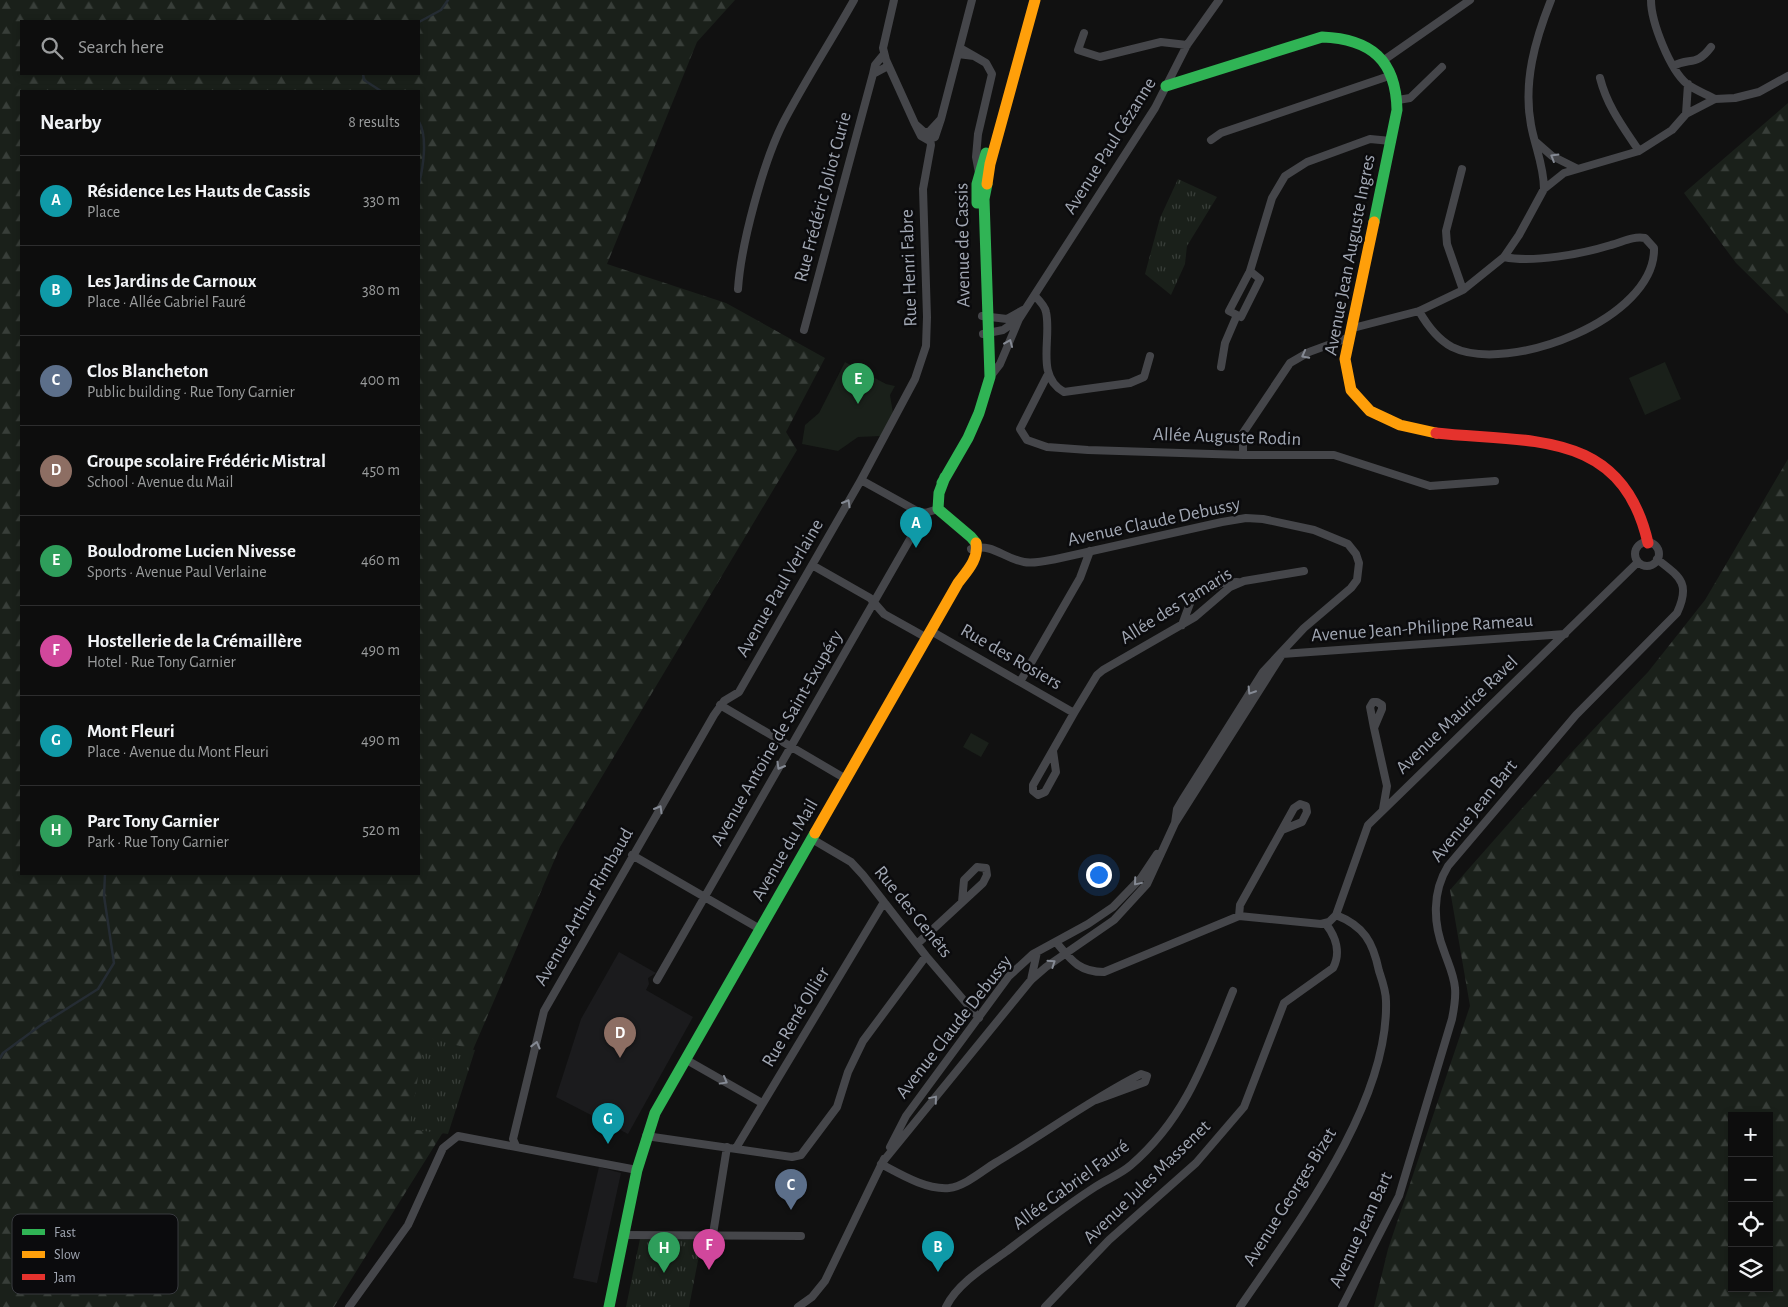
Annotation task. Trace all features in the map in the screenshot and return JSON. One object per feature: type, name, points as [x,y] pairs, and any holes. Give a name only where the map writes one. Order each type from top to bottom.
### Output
[{"type":"main road","name":"Avenue de Cassis","points":[[985,316],[985,190],[990,164],[1015,80],[1035,0]]},
{"type":"main road","name":"Avenue Jean Auguste Ingres","points":[[1166,86],[1322,37],[1347,38],[1359,42],[1384,60],[1392,75],[1397,105],[1352,333],[1345,358],[1346,381],[1357,399],[1370,410],[1387,419],[1430,432],[1462,437],[1556,443],[1582,452],[1600,463],[1618,482],[1636,508],[1646,531],[1648,543]]},
{"type":"main road","name":"Avenue de Cassis","points":[[931,511],[930,505],[933,495],[968,438],[979,413],[985,388],[990,377],[977,193],[981,149],[1022,47]]},
{"type":"main road","name":"Avenue de Cassis","points":[[985,388],[986,334]]},
{"type":"main road","points":[[931,511],[942,515],[974,537],[974,548]]},
{"type":"main road","name":"Avenue du Mail","points":[[609,1307],[637,1170],[646,1136],[664,1096],[958,583],[976,557],[974,548]]},
{"type":"street","points":[[738,289],[740,267],[773,146],[783,124],[854,0]]},
{"type":"street","name":"Rue Frédéric Joliot Curie","points":[[888,66],[884,54],[884,35],[894,0]]},
{"type":"street","name":"Rue Henri Fabre","points":[[908,393],[922,361],[927,335],[923,189],[930,136],[937,136],[972,0]]},
{"type":"street","name":"Avenue Paul Cézanne","points":[[990,377],[1000,364],[1019,319],[1151,114],[1187,46],[1218,0]]},
{"type":"street","points":[[1384,60],[1470,0]]},
{"type":"street","points":[[1544,189],[1543,172],[1530,122],[1528,84],[1533,53],[1551,0]]},
{"type":"street","points":[[1651,0],[1653,18],[1674,66],[1688,84],[1715,99]]},
{"type":"street","points":[[1084,33],[1078,50],[1100,58],[1161,42],[1187,46]]},
{"type":"street","points":[[1674,66],[1680,63],[1695,62],[1712,47]]},
{"type":"street","points":[[959,51],[974,56],[986,63],[992,74],[981,149],[990,164]]},
{"type":"street","name":"Rue Frédéric Joliot Curie","points":[[804,330],[875,65],[884,54]]},
{"type":"street","points":[[873,74],[888,66],[920,136],[930,136]]},
{"type":"street","points":[[1397,105],[1410,98],[1442,66]]},
{"type":"street","points":[[1211,140],[1221,133],[1392,75]]},
{"type":"street","points":[[1243,455],[1243,433],[1290,363],[1309,352],[1352,333],[1419,311],[1463,290],[1504,257],[1519,235],[1544,189],[1552,180],[1576,168],[1593,166],[1639,151],[1672,130],[1686,114],[1715,99],[1735,98],[1759,92],[1788,76]]},
{"type":"street","points":[[1600,78],[1604,95],[1613,112],[1639,151]]},
{"type":"street","points":[[1686,114],[1688,84]]},
{"type":"street","points":[[1250,271],[1260,279],[1241,317],[1229,311],[1250,271],[1272,198],[1289,171],[1306,162],[1370,139],[1391,141]]},
{"type":"street","points":[[1535,141],[1552,156],[1576,168]]},
{"type":"street","points":[[1462,169],[1446,231],[1447,244],[1463,290]]},
{"type":"street","points":[[1419,311],[1438,337],[1452,347],[1470,353],[1505,354],[1572,335],[1602,321],[1626,304],[1640,287],[1652,267],[1654,248],[1645,238],[1636,236],[1586,251],[1518,260],[1504,257]]},
{"type":"street","points":[[1035,296],[1046,312],[1048,376],[1053,385],[1064,392],[1130,384],[1144,376],[1150,356]]},
{"type":"street","points":[[985,316],[1007,318],[1027,308]]},
{"type":"street","points":[[1221,367],[1225,343],[1237,315]]},
{"type":"street","name":"Avenue Paul Cézanne","points":[[986,334],[1003,330],[1019,319]]},
{"type":"street","name":"Allée Auguste Rodin","points":[[1048,376],[1020,429],[1027,440],[1036,445],[1088,450],[1243,455],[1334,455],[1430,486],[1495,481]]},
{"type":"street","name":"Avenue Paul Verlaine","points":[[720,705],[739,692],[861,480],[908,393]]},
{"type":"street","points":[[861,480],[916,511],[931,511]]},
{"type":"street","name":"Avenue Antoine de Saint-Exupéry","points":[[657,980],[868,610],[875,604],[931,511]]},
{"type":"street","name":"Avenue Claude Debussy","points":[[882,1164],[915,1121],[1032,980],[1066,953],[1114,920],[1138,895],[1154,871],[1175,823],[1282,654],[1304,628],[1351,588],[1357,580],[1359,563],[1356,554],[1348,544],[1314,530],[1280,522],[1246,518],[1028,563],[1016,560],[989,547],[974,548]]},
{"type":"street","points":[[1648,543],[1658,550],[1658,560],[1648,566],[1638,562],[1635,555],[1637,547],[1648,543]]},
{"type":"street","points":[[1020,682],[1080,578],[1090,551]]},
{"type":"street","name":"Avenue Jean Bart","points":[[1342,1307],[1399,1196],[1452,1019],[1456,990],[1454,977],[1439,939],[1437,924],[1437,894],[1441,878],[1454,858],[1570,723],[1676,613],[1683,595],[1681,580],[1671,568],[1658,560]]},
{"type":"street","name":"Avenue Maurice Ravel","points":[[1336,916],[1368,825],[1638,562]]},
{"type":"street","name":"Rue des Rosiers","points":[[812,565],[870,598],[884,614],[929,634],[1074,712]]},
{"type":"street","name":"Allée des Tamaris","points":[[1052,752],[1056,772],[1045,792],[1038,794],[1032,788],[1074,712],[1097,675],[1182,625],[1230,587],[1244,581],[1304,571]]},
{"type":"street","points":[[1182,625],[1192,598],[1222,583],[1244,581]]},
{"type":"street","points":[[875,604],[883,601]]},
{"type":"street","name":"Avenue Jean-Philippe Rameau","points":[[1282,654],[1565,634]]},
{"type":"street","points":[[729,710],[739,692]]},
{"type":"street","points":[[720,705],[846,778]]},
{"type":"street","name":"Avenue Arthur Rimbaud","points":[[512,1143],[544,1011],[720,705]]},
{"type":"street","points":[[1374,728],[1387,786],[1383,809]]},
{"type":"street","points":[[1387,786],[1403,790]]},
{"type":"street","points":[[1238,916],[1240,905],[1282,830]]},
{"type":"street","name":"Rue des Genêts","points":[[812,839],[851,862],[926,956],[979,1018]]},
{"type":"street","name":"Avenue Claude Debussy","points":[[798,1307],[812,1297],[825,1281],[905,1118],[1009,976],[1037,952],[1103,915],[1126,895],[1141,878],[1165,843]]},
{"type":"street","points":[[632,855],[760,929]]},
{"type":"street","points":[[917,944],[962,902],[986,879],[988,871],[986,868],[977,867],[964,880],[962,902]]},
{"type":"street","name":"Rue René Ollier","points":[[731,1148],[757,1113],[884,902]]},
{"type":"street","points":[[1056,942],[1079,967],[1089,972],[1104,972],[1238,916],[1326,924],[1336,916]]},
{"type":"street","name":"Avenue Georges Bizet","points":[[1240,1307],[1335,1164],[1363,1104],[1373,1077],[1383,1036],[1386,1000],[1380,972],[1375,953],[1359,926],[1336,916]]},
{"type":"street","name":"Avenue Jules Massenet","points":[[1045,1307],[1109,1240],[1196,1163],[1244,1107],[1284,1003],[1333,968],[1338,954],[1326,924]]},
{"type":"street","points":[[1032,980],[1037,952]]},
{"type":"street","points":[[646,1136],[797,1157],[804,1153],[837,1107],[848,1072],[863,1041],[926,956]]},
{"type":"street","name":"Allée Gabriel Fauré","points":[[946,1307],[967,1282],[993,1261],[1046,1220],[1130,1166],[1147,1149],[1181,1109],[1198,1078],[1234,991]]},
{"type":"street","points":[[685,1060],[762,1103]]},
{"type":"street","points":[[882,1164],[906,1177],[937,1187],[954,1187],[1114,1088],[1141,1074],[1147,1076],[1145,1082],[1096,1100]]},
{"type":"street","name":"Avenue Claude Debussy","points":[[905,1118],[908,1124],[915,1121]]},
{"type":"street","points":[[349,1307],[408,1225],[436,1160],[446,1144],[458,1136],[512,1143],[637,1170]]},
{"type":"street","points":[[713,1234],[731,1148]]},
{"type":"street","points":[[623,1235],[713,1234],[801,1236]]},
{"type":"shaded area","points":[[619,952],[656,973],[648,978],[649,984],[646,990],[693,1017],[628,1134],[556,1097],[581,1019]]},
{"type":"shaded area","points":[[599,1167],[621,1173],[597,1283],[573,1278]]},
{"type":"green space","points":[[0,0],[735,0],[697,42],[607,264],[726,303],[825,358],[786,432],[797,450],[560,847],[460,1080],[445,1129],[334,1307],[0,1307]]},
{"type":"green space","points":[[1788,103],[1788,314],[1736,263],[1684,193]]},
{"type":"green space","points":[[1178,179],[1217,197],[1187,246],[1185,264],[1171,295],[1145,274],[1160,218]]},
{"type":"green space","points":[[845,362],[886,384],[895,386],[890,395],[893,413],[881,436],[858,437],[838,451],[802,444],[805,425],[819,413]]},
{"type":"green space","points":[[1665,362],[1681,399],[1645,415],[1629,378]]},
{"type":"green space","points":[[1788,459],[1788,1307],[1374,1307],[1388,1249],[1470,1006],[1450,890],[1570,754],[1648,672],[1705,600]]},
{"type":"green space","points":[[971,733],[989,743],[981,757],[963,747]]},
{"type":"green space","points":[[425,1037],[475,1050],[448,1134],[409,1129]]},
{"type":"green space","points":[[640,1239],[702,1240],[689,1307],[626,1307]]},
{"type":"waterway","points":[[420,21],[441,10],[448,0]]},
{"type":"waterway","points":[[363,75],[364,80],[379,90]]},
{"type":"waterway","points":[[420,124],[424,144],[420,178]]},
{"type":"waterway","points":[[0,1058],[3,1053],[41,1025],[98,989],[114,963],[104,896],[105,875]]},
{"type":"traffic: fast","points":[[1166,86],[1322,37],[1354,42],[1367,48],[1386,65],[1396,93],[1397,110],[1374,222]]},
{"type":"traffic: fast","points":[[977,203],[977,184],[986,153]]},
{"type":"traffic: fast","points":[[942,483],[968,438],[979,413],[990,377],[984,199],[987,184]]},
{"type":"traffic: fast","points":[[945,477],[939,493],[938,509],[976,543]]},
{"type":"traffic: fast","points":[[609,1307],[637,1170],[655,1113],[815,833]]},
{"type":"traffic: slow","points":[[987,184],[990,164],[1035,0]]},
{"type":"traffic: slow","points":[[1374,222],[1345,359],[1351,390],[1370,411],[1400,425],[1436,433]]},
{"type":"traffic: slow","points":[[815,833],[958,583],[972,564],[976,554],[976,543]]},
{"type":"traffic: jam","points":[[1436,433],[1537,442],[1567,449],[1594,460],[1617,479],[1635,506],[1648,543]]},
{"type":"place","name":"Boulodrome Lucien Nivesse","points":[[858,404]]},
{"type":"place","name":"Résidence Les Hauts de Cassis","points":[[916,548]]},
{"type":"place","name":"Groupe scolaire Frédéric Mistral","points":[[620,1058]]},
{"type":"place","name":"Mont Fleuri","points":[[608,1144]]},
{"type":"place","name":"Clos Blancheton","points":[[791,1210]]},
{"type":"place","name":"Hostellerie de la Crémaillère","points":[[709,1270]]},
{"type":"place","name":"Les Jardins de Carnoux","points":[[938,1272]]},
{"type":"place","name":"Parc Tony Garnier","points":[[664,1273]]}]
